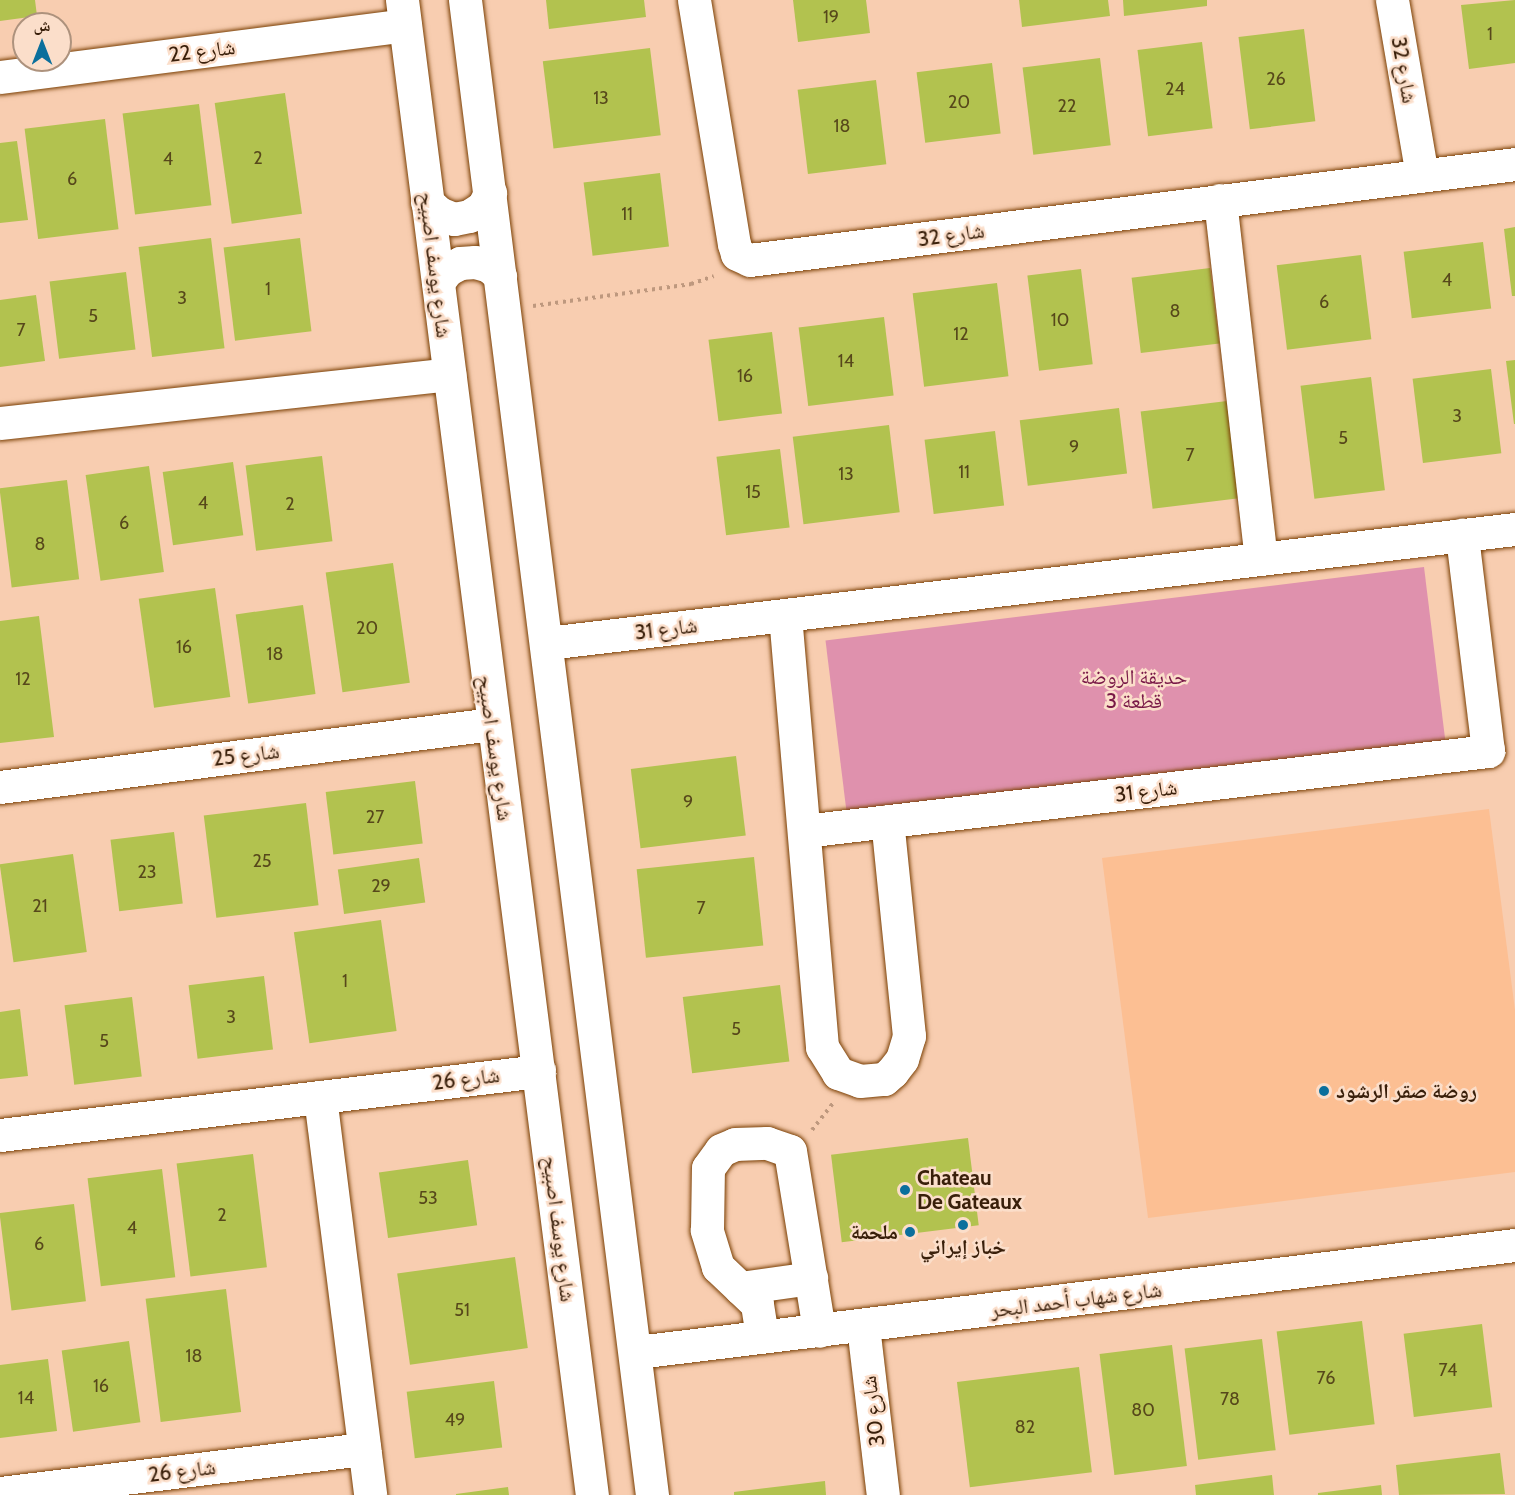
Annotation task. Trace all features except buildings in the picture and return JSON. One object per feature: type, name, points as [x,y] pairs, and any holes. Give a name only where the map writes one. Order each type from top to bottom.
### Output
[{"type":"street","points":[[465,0],[637,1352],[652,1495]]},
{"type":"street","points":[[694,0],[734,244],[741,257]]},
{"type":"street","name":"شارع 32","points":[[1392,0],[1422,175]]},
{"type":"street","name":"شارع 22","points":[[0,77],[403,13]]},
{"type":"street","name":"شارع يوسف اصبيح","points":[[403,13],[491,724],[540,1071],[592,1495]]},
{"type":"street","name":"شارع 32","points":[[741,257],[756,261],[1515,164]]},
{"type":"street","points":[[427,202],[439,213],[454,219],[469,216],[483,207],[490,193]]},
{"type":"street","points":[[1220,200],[1261,559]]},
{"type":"street","points":[[438,282],[447,270],[460,263],[489,266],[500,276]]},
{"type":"street","points":[[0,423],[448,374]]},
{"type":"street","name":"شارع 31","points":[[547,643],[1515,529]]},
{"type":"street","name":"شارع 31","points":[[804,831],[1488,751],[1462,535]]},
{"type":"street","points":[[785,615],[822,1047],[832,1067],[849,1078],[884,1079],[902,1059],[909,1036],[887,821]]},
{"type":"street","name":"شارع 25","points":[[0,787],[491,724]]},
{"type":"street","name":"شارع 26","points":[[0,1135],[540,1071]]},
{"type":"street","points":[[320,1096],[369,1495]]},
{"type":"street","points":[[762,1336],[757,1304],[718,1267],[710,1245],[705,1200],[708,1168],[722,1150],[735,1144],[767,1143],[790,1151],[819,1331]]},
{"type":"street","name":"شارع شهاب أحمد البحر","points":[[637,1352],[1515,1245]]},
{"type":"street","points":[[740,1288],[811,1278]]},
{"type":"street","name":"شارع 30","points":[[863,1326],[883,1495]]},
{"type":"street","name":"شارع 26","points":[[0,1493],[364,1449]]},
{"type":"path","points":[[506,309],[691,284],[722,274],[741,257]]},
{"type":"path","points":[[790,1151],[818,1125],[849,1078]]},
{"type":"shaded area","name":"روضة صقر الرشود","points":[[1489,809],[1515,1010],[1515,1172],[1148,1218],[1102,858]]},
{"type":"green space","name":"حديقة الروضة قطعة 3","points":[[1424,567],[1445,742],[847,815],[825,640]]},
{"type":"place","name":"روضة صقر الرشود","points":[[1324,1091]]},
{"type":"place","name":"Chateau De Gateaux","points":[[905,1190]]},
{"type":"place","name":"خباز إيراني","points":[[963,1225]]},
{"type":"place","name":"ملحمة","points":[[910,1232]]}]
